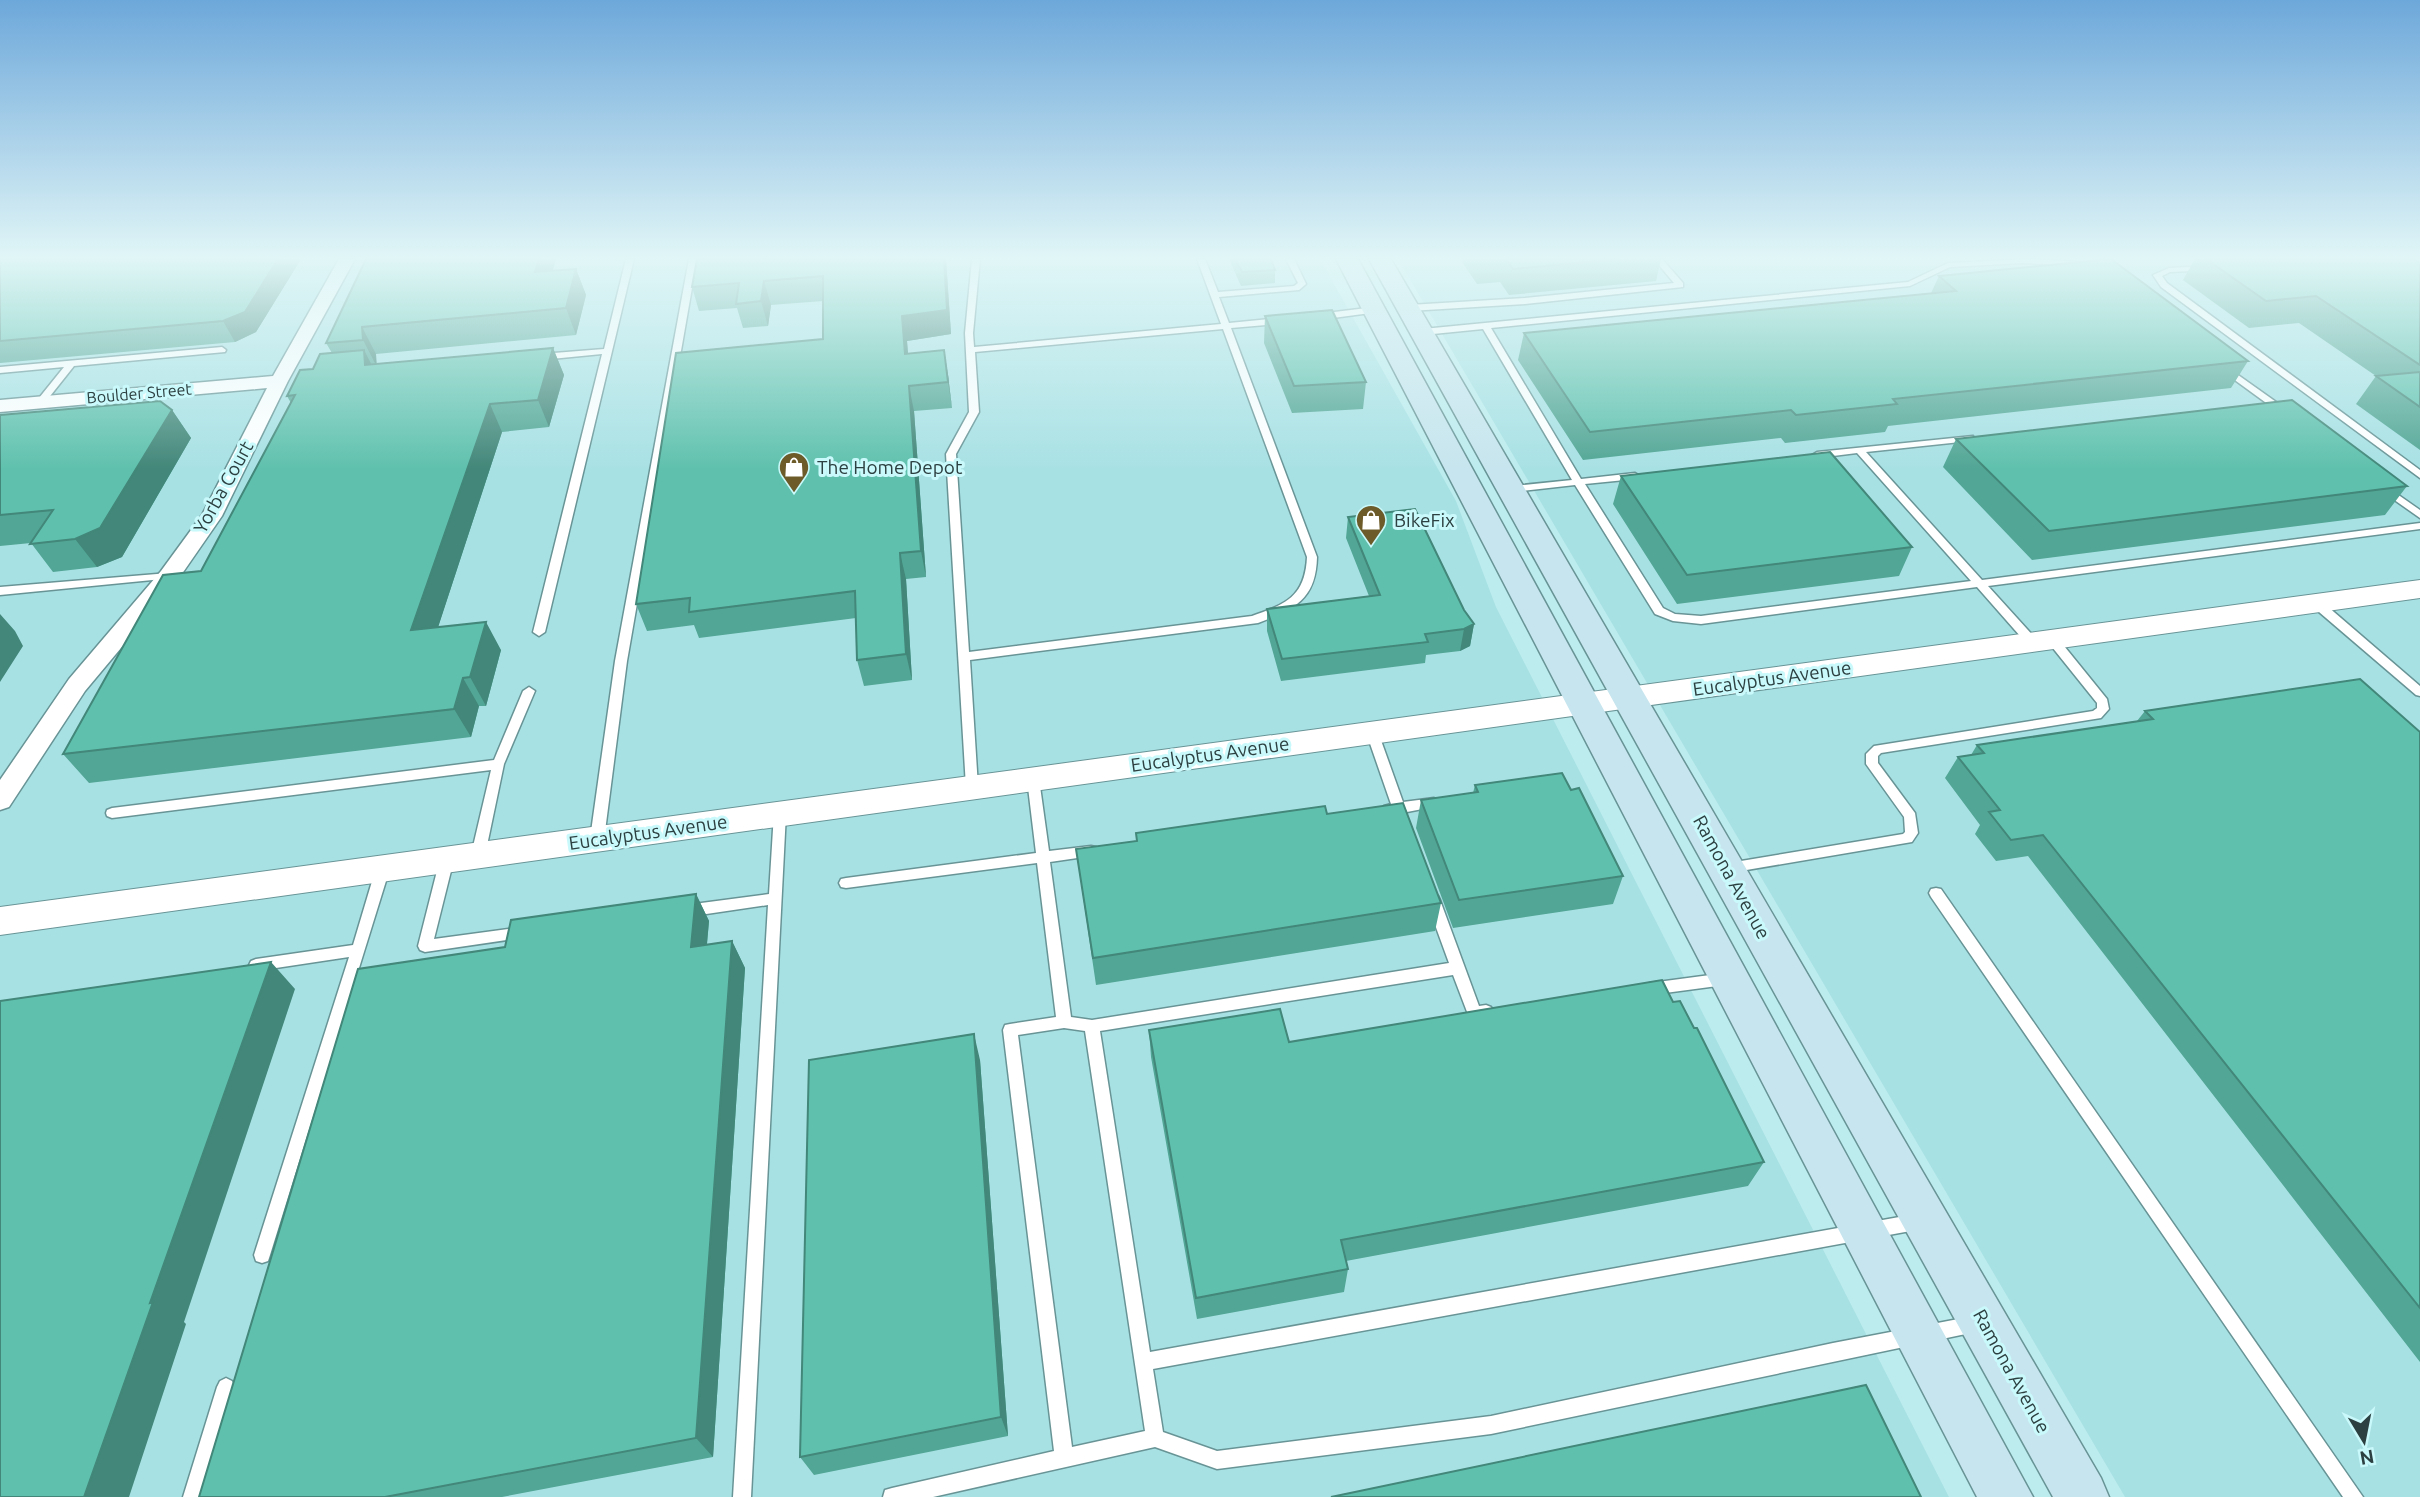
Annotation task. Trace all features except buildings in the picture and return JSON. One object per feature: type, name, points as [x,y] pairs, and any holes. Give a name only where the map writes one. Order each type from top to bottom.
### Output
[{"type":"main road","points":[[1385,329],[2007,1497]]},
{"type":"main road","name":"Ramona Avenue","points":[[1421,329],[2082,1497]]},
{"type":"street","name":"Yorba Court","points":[[0,800],[77,685],[169,576],[212,516],[311,329]]},
{"type":"street","name":"Boulder Street","points":[[0,407],[285,380]]},
{"type":"street","name":"Eucalyptus Avenue","points":[[0,921],[2420,589]]},
{"type":"lane","points":[[539,632],[613,329]]},
{"type":"lane","points":[[597,839],[621,661],[680,329]]},
{"type":"lane","points":[[971,329],[974,412],[951,454],[972,787]]},
{"type":"lane","points":[[970,350],[1195,329]]},
{"type":"lane","points":[[964,657],[1254,620],[1281,610],[1301,596],[1313,578],[1312,557],[1227,329]]},
{"type":"lane","points":[[1423,332],[1463,329]]},
{"type":"lane","points":[[1487,329],[1578,483],[1659,611],[1673,617],[1701,620],[2420,526]]},
{"type":"lane","points":[[2223,329],[2420,475]]},
{"type":"lane","points":[[0,370],[222,350]]},
{"type":"lane","points":[[525,358],[607,351]]},
{"type":"lane","points":[[40,403],[71,364]]},
{"type":"lane","points":[[2220,364],[2286,414]]},
{"type":"lane","points":[[2261,407],[2275,406]]},
{"type":"lane","points":[[1806,457],[1984,437]]},
{"type":"lane","points":[[1727,868],[1907,838],[1913,833],[1910,816],[1872,764],[1872,754],[1878,748],[2097,715],[2103,709],[2103,702],[2042,641],[1979,584],[1859,450]]},
{"type":"lane","points":[[1513,489],[1645,475]]},
{"type":"lane","points":[[2375,481],[2420,514]]},
{"type":"lane","points":[[0,591],[169,576]]},
{"type":"lane","points":[[2316,603],[2420,692]]},
{"type":"lane","points":[[478,855],[498,764],[529,691]]},
{"type":"lane","points":[[1372,732],[1408,834]]},
{"type":"lane","points":[[112,813],[498,764]]},
{"type":"lane","points":[[1033,779],[1064,1022]]},
{"type":"lane","points":[[1372,811],[1452,800]]},
{"type":"lane","points":[[742,1497],[780,813]]},
{"type":"lane","points":[[846,883],[1112,848]]},
{"type":"lane","points":[[447,859],[425,946],[533,932]]},
{"type":"lane","points":[[262,1255],[383,868]]},
{"type":"lane","points":[[1427,886],[1474,1013],[1501,1009]]},
{"type":"lane","points":[[1936,893],[2354,1497]]},
{"type":"lane","points":[[668,914],[775,899]]},
{"type":"lane","points":[[234,968],[358,950]]},
{"type":"lane","points":[[1064,1458],[1010,1030],[1064,1022],[1092,1026],[1457,968]]},
{"type":"lane","points":[[1636,991],[1730,978]]},
{"type":"lane","points":[[1092,1026],[1155,1438]]},
{"type":"lane","points":[[1143,1362],[1864,1230],[1927,1221]]},
{"type":"lane","points":[[892,1497],[1155,1438],[1217,1460],[1491,1425],[1833,1352],[1921,1338],[1985,1323]]},
{"type":"lane","points":[[192,1497],[226,1387]]},
{"type":"shaded area","points":[[0,329],[1359,329],[1456,501],[1496,607],[1949,1497],[0,1497]]},
{"type":"shaded area","points":[[1439,329],[2420,329],[2420,1497],[2125,1497]]},
{"type":"place","name":"The Home Depot","points":[[794,494]]},
{"type":"place","name":"BikeFix","points":[[1371,547]]}]
